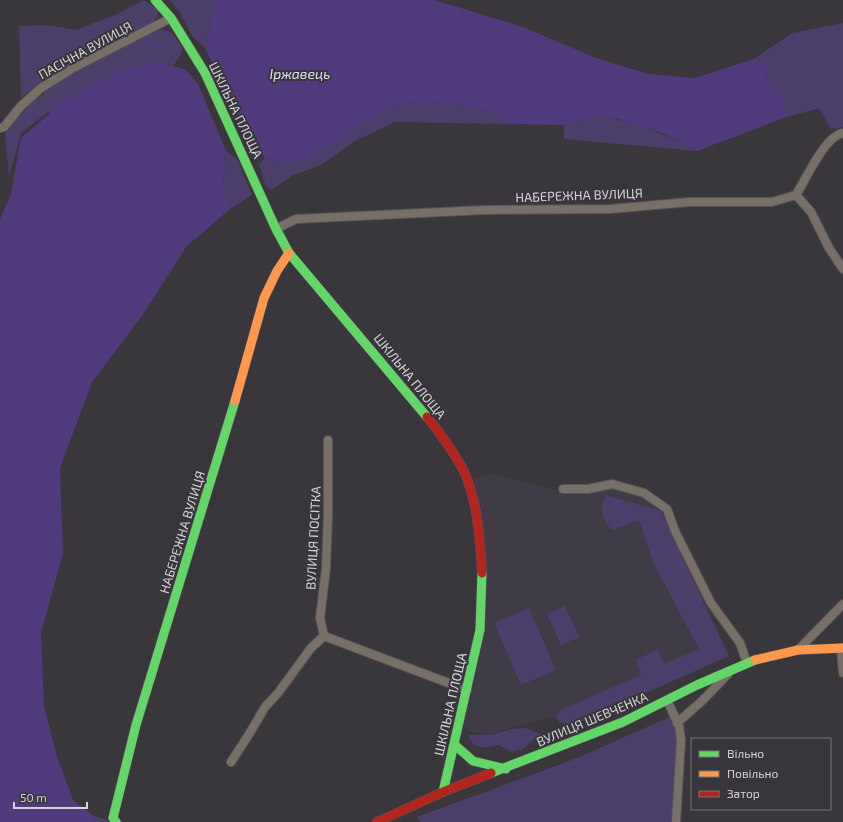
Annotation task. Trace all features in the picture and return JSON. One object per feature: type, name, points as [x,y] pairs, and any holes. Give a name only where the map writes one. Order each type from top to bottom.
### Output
[{"type":"street","name":"ШКІЛЬНА ПЛОЩА","points":[[155,0],[171,18],[205,72],[276,229],[289,253],[436,428],[466,475],[479,524],[482,573],[480,630],[455,745],[443,792]]},
{"type":"street","name":"ПАСІЧНА ВУЛИЦЯ","points":[[0,128],[4,127],[21,106],[41,88],[73,68],[171,18]]},
{"type":"street","points":[[843,133],[837,134],[826,144],[796,195],[810,212],[829,248],[843,269]]},
{"type":"street","name":"НАБЕРЕЖНА ВУЛИЦЯ","points":[[276,229],[296,219],[484,210],[610,209],[689,202],[772,202],[796,195]]},
{"type":"street","name":"НАБЕРЕЖНА ВУЛИЦЯ","points":[[116,822],[113,818],[116,803],[136,725],[222,447],[262,305],[277,271],[289,253]]},
{"type":"street","name":"ВУЛИЦЯ ПОСІТКА","points":[[324,636],[320,618],[326,568],[328,522],[328,440]]},
{"type":"street","points":[[563,488],[588,490],[612,484],[644,493],[667,508],[710,604],[740,643],[747,663]]},
{"type":"street","points":[[798,650],[843,604]]},
{"type":"street","points":[[231,762],[265,707],[282,687],[310,648],[324,636],[467,690]]},
{"type":"street","points":[[842,648],[843,673]]},
{"type":"street","name":"ВУЛИЦЯ ШЕВЧЕНКА","points":[[377,822],[443,792],[506,769],[623,722],[747,663],[761,658],[798,650],[842,648]]},
{"type":"street","points":[[677,723],[703,700],[731,670]]},
{"type":"street","points":[[667,700],[677,723],[681,740],[676,822]]},
{"type":"street","points":[[455,745],[473,761],[506,769]]},
{"type":"shaded area","points":[[144,0],[158,10],[157,17],[153,22],[68,65],[36,86],[21,98],[19,26],[48,25],[76,30],[115,15]]},
{"type":"shaded area","points":[[170,0],[218,0],[212,16],[205,48],[192,36],[181,14]]},
{"type":"shaded area","points":[[843,23],[843,127],[831,129],[819,108],[784,118],[784,104],[765,76],[769,64],[754,59],[792,33]]},
{"type":"shaded area","points":[[155,30],[166,30],[173,34],[182,47],[182,53],[173,66],[161,63],[68,98],[50,114],[48,112],[21,133],[9,177],[5,133],[34,100],[43,95],[47,87],[64,76]]},
{"type":"shaded area","points":[[403,102],[453,103],[492,111],[508,124],[395,122],[355,141],[321,165],[294,175],[271,190],[265,184],[259,164],[265,158],[284,163],[330,145],[373,115]]},
{"type":"shaded area","points":[[595,116],[648,128],[697,151],[564,139],[564,125]]},
{"type":"shaded area","points":[[226,151],[237,159],[252,195],[230,209],[223,186]]},
{"type":"shaded area","points":[[491,473],[563,492],[611,488],[632,492],[645,498],[658,509],[721,644],[567,715],[534,721],[494,733],[477,733],[463,729],[485,630],[472,479]]},
{"type":"shaded area","points":[[606,495],[661,511],[729,656],[576,724],[560,723],[555,716],[563,709],[641,675],[636,660],[658,649],[664,664],[699,649],[654,564],[639,520],[613,530],[606,522],[602,514],[602,504]]},
{"type":"shaded area","points":[[565,606],[579,637],[561,645],[547,614]]},
{"type":"shaded area","points":[[529,608],[556,670],[521,685],[494,623]]},
{"type":"shaded area","points":[[674,715],[679,726],[676,822],[420,822],[417,817],[577,758]]},
{"type":"shaded area","points":[[526,728],[540,734],[523,749],[511,752],[499,745],[489,747],[477,746],[473,744],[468,735],[495,734],[511,729]]},
{"type":"shaded area","points":[[92,815],[109,821],[110,822],[94,822]]},
{"type":"water","name":"Іржавець","points":[[218,0],[434,0],[523,27],[596,58],[648,74],[695,78],[754,59],[769,64],[765,76],[784,104],[784,118],[697,151],[660,132],[619,119],[595,116],[564,125],[508,124],[492,111],[453,103],[403,102],[373,115],[330,145],[309,157],[284,163],[265,158],[239,118],[205,48],[212,16]]},
{"type":"water","points":[[162,63],[186,70],[198,84],[226,151],[223,186],[230,209],[186,247],[144,313],[92,382],[60,468],[63,553],[41,633],[44,706],[57,757],[73,800],[92,815],[94,822],[0,822],[0,219],[11,194],[21,138],[68,98],[122,71]]},
{"type":"traffic: fast","points":[[155,0],[171,18],[205,73],[276,229],[289,253],[427,417]]},
{"type":"traffic: fast","points":[[116,822],[113,818],[136,725],[235,401]]},
{"type":"traffic: fast","points":[[443,792],[480,630],[482,573]]},
{"type":"traffic: fast","points":[[491,773],[623,722],[697,685],[755,660]]},
{"type":"traffic: fast","points":[[455,745],[473,761],[506,769]]},
{"type":"traffic: slow","points":[[235,401],[264,298],[277,271],[289,253]]},
{"type":"traffic: slow","points":[[755,660],[798,650],[843,648]]},
{"type":"traffic: jam","points":[[427,417],[459,462],[466,476],[476,512],[482,573]]},
{"type":"traffic: jam","points":[[377,822],[443,792],[491,773]]}]
